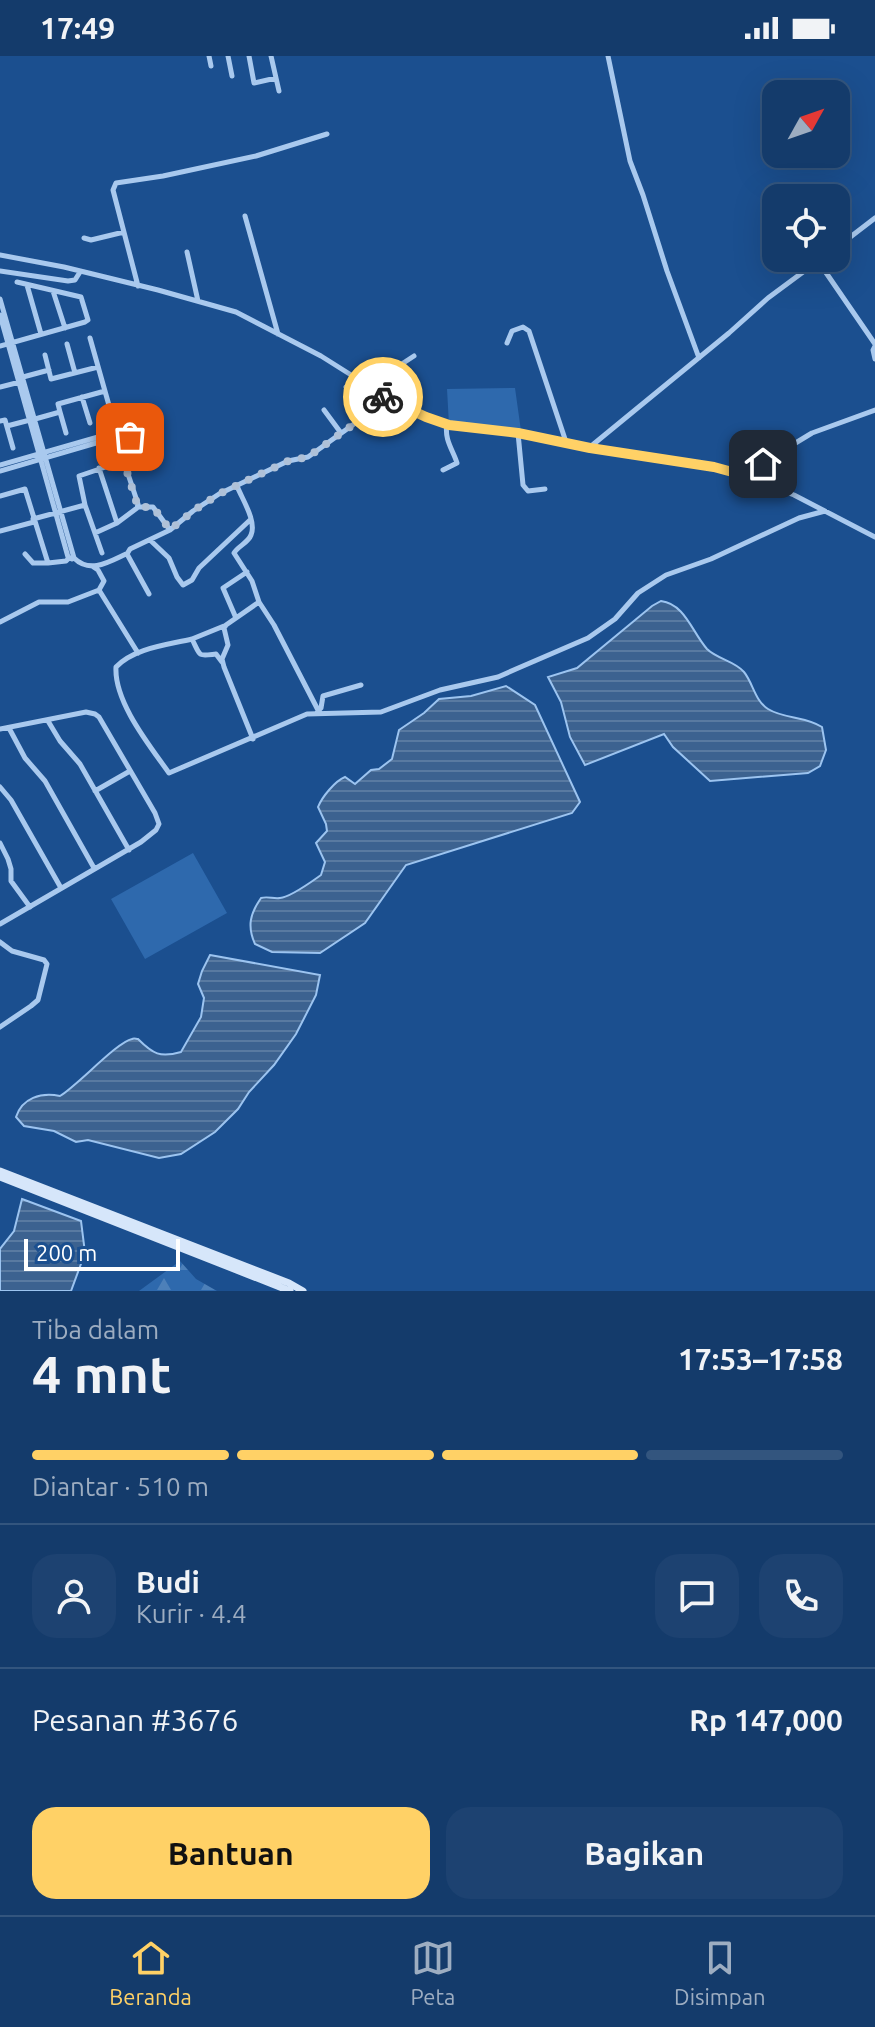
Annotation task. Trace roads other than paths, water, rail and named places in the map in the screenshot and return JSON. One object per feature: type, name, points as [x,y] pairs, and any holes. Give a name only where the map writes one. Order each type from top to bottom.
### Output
[{"type":"street","points":[[209,56],[211,66]]},
{"type":"street","points":[[228,56],[232,76]]},
{"type":"street","points":[[249,56],[254,83],[276,78]]},
{"type":"street","points":[[271,56],[279,91]]},
{"type":"street","points":[[608,56],[630,161],[699,358]]},
{"type":"street","points":[[138,286],[113,190],[116,183],[256,156],[327,134]]},
{"type":"street","points":[[245,216],[279,334]]},
{"type":"street","points":[[850,237],[875,218]]},
{"type":"street","points":[[84,238],[91,240],[124,232]]},
{"type":"street","points":[[187,252],[198,302]]},
{"type":"street","points":[[0,255],[236,312],[321,356],[384,397],[447,424],[518,433],[732,471],[794,495],[874,536]]},
{"type":"street","points":[[0,271],[68,281],[75,280],[80,272]]},
{"type":"street","points":[[590,448],[768,298],[804,272]]},
{"type":"street","points":[[828,272],[875,345],[875,359]]},
{"type":"street","points":[[0,346],[87,322],[83,300],[77,295],[17,282]]},
{"type":"street","points":[[26,284],[41,334]]},
{"type":"street","points":[[53,291],[65,328]]},
{"type":"street","points":[[0,299],[10,343]]},
{"type":"street","points":[[0,315],[72,558],[82,564],[105,565],[170,530],[211,498],[288,461],[308,457],[384,397]]},
{"type":"street","points":[[507,343],[512,331],[523,327],[529,331],[566,442]]},
{"type":"street","points":[[90,338],[112,416]]},
{"type":"street","points":[[67,344],[75,373]]},
{"type":"street","points":[[45,355],[51,379],[98,367]]},
{"type":"street","points":[[371,388],[414,356]]},
{"type":"street","points":[[0,387],[49,370]]},
{"type":"street","points":[[346,387],[357,378]]},
{"type":"street","points":[[66,433],[58,404],[105,391]]},
{"type":"street","points":[[82,397],[90,423]]},
{"type":"street","points":[[324,410],[341,433]]},
{"type":"street","points":[[747,476],[812,433],[875,410]]},
{"type":"street","points":[[7,426],[60,412]]},
{"type":"street","points":[[0,421],[5,420],[13,448]]},
{"type":"street","points":[[443,470],[457,463],[449,448],[447,424]]},
{"type":"street","points":[[1,468],[119,431],[129,435],[135,453],[132,458],[79,476],[85,505],[102,553]]},
{"type":"street","points":[[518,433],[523,485],[528,491],[545,489]]},
{"type":"street","points":[[124,462],[138,507]]},
{"type":"street","points":[[99,468],[117,523]]},
{"type":"street","points":[[22,479],[48,563]]},
{"type":"street","points":[[237,486],[251,519],[251,534],[234,553],[252,581],[259,602],[319,712]]},
{"type":"street","points":[[0,496],[25,489]]},
{"type":"street","points":[[0,531],[85,505]]},
{"type":"street","points":[[95,533],[117,523],[138,507],[153,507],[170,530]]},
{"type":"street","points":[[259,602],[226,625],[192,639],[138,653],[117,664],[115,673],[119,688],[133,718],[169,773],[301,716],[319,712],[381,712],[440,690],[498,677],[588,638],[615,619],[638,593],[666,575],[711,559],[799,518],[825,511]]},
{"type":"street","points":[[150,540],[169,558],[183,585],[192,580],[199,568],[251,519]]},
{"type":"street","points":[[127,553],[149,594]]},
{"type":"street","points":[[25,554],[33,563],[72,558]]},
{"type":"street","points":[[0,622],[39,602],[68,602],[99,590],[104,581],[100,572],[92,566]]},
{"type":"street","points":[[236,618],[223,588],[247,572]]},
{"type":"street","points":[[99,590],[138,653]]},
{"type":"street","points":[[222,662],[228,645],[226,625]]},
{"type":"street","points":[[192,639],[200,655],[216,654],[222,662],[253,739]]},
{"type":"street","points":[[319,712],[323,696],[361,685]]},
{"type":"street","points":[[0,729],[86,712],[95,714],[159,824],[154,832],[129,850],[0,924]]},
{"type":"street","points":[[48,721],[60,741],[75,756],[129,850]]},
{"type":"street","points":[[9,728],[25,758],[45,781],[94,868]]},
{"type":"street","points":[[95,791],[130,771]]},
{"type":"street","points":[[0,787],[11,800],[61,888]]},
{"type":"street","points":[[0,843],[11,869],[11,881],[30,907]]},
{"type":"street","points":[[0,942],[12,951],[44,960],[47,964],[38,1000],[0,1027]]},
{"type":"street","points":[[0,1171],[290,1291]]},
{"type":"street","points":[[0,1177],[82,1206]]},
{"type":"street","points":[[166,1239],[289,1283],[303,1291]]}]
